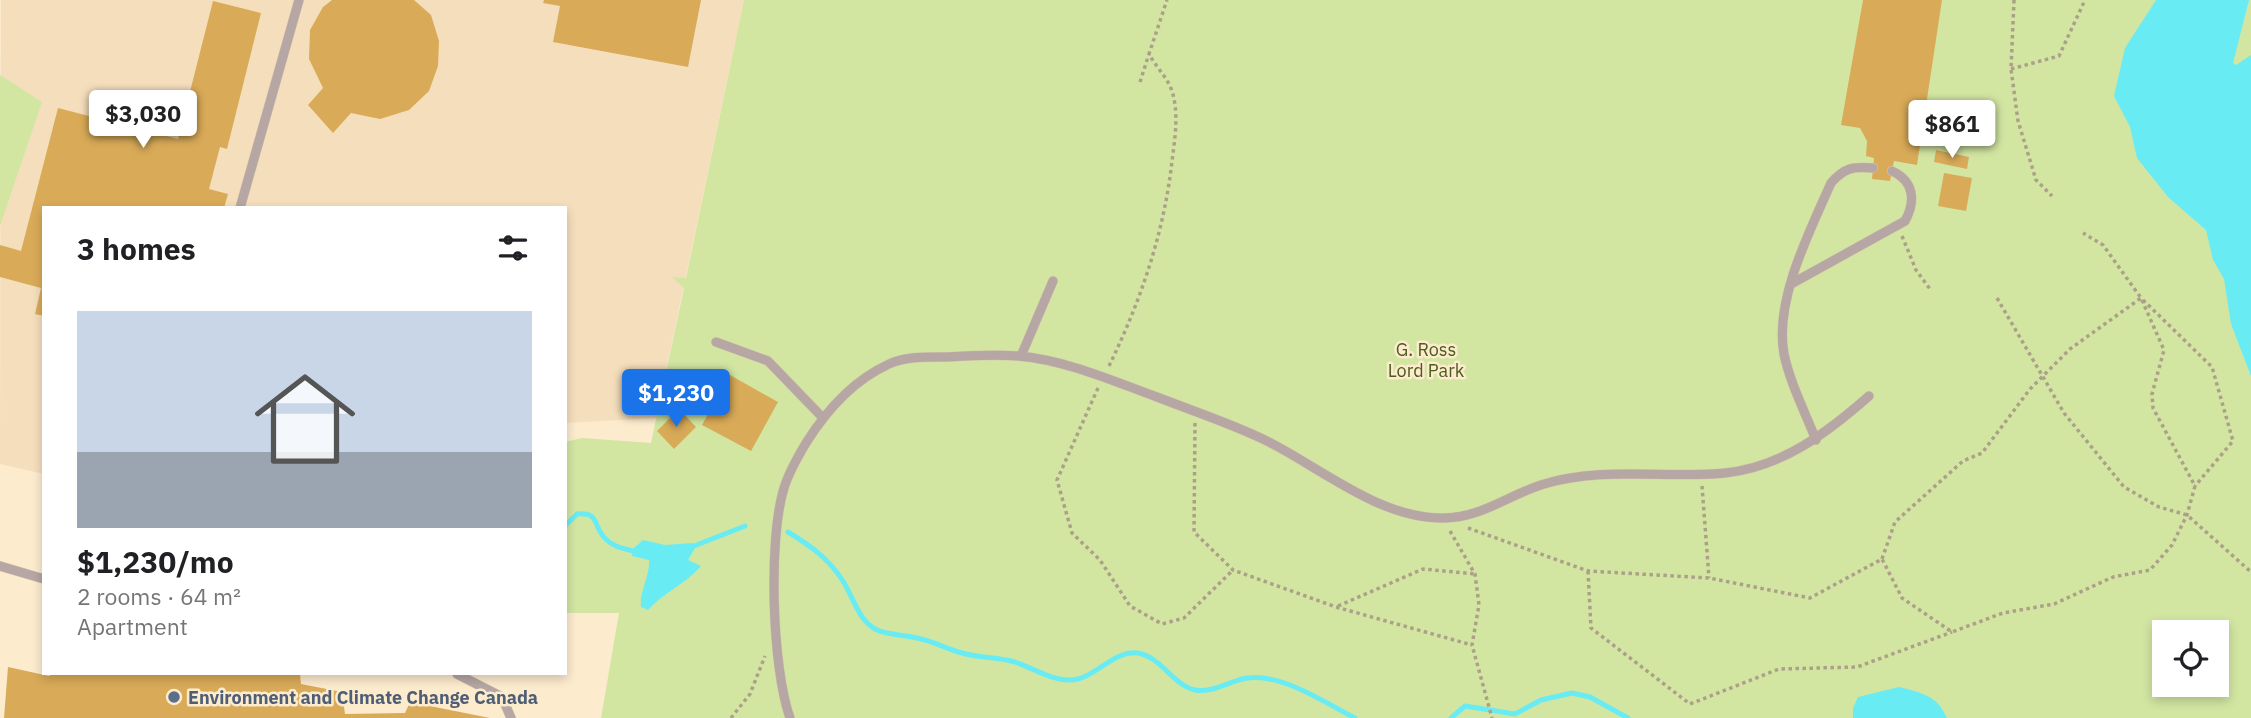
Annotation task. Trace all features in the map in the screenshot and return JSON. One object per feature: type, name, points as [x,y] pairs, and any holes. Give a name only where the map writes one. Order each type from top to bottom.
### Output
[{"type":"lane","points":[[241,206],[299,0]]},
{"type":"lane","points":[[1816,440],[1784,353],[1782,328],[1791,284],[1831,183],[1842,170],[1873,168]]},
{"type":"lane","points":[[1791,284],[1905,221],[1912,208],[1913,195],[1908,183],[1892,171]]},
{"type":"lane","points":[[1021,356],[1053,281]]},
{"type":"lane","points":[[716,342],[768,361],[822,417]]},
{"type":"lane","points":[[790,718],[781,679],[777,631],[778,516],[793,464],[822,417],[861,382],[888,365],[905,359],[1021,356],[1103,377],[1264,440],[1382,504],[1443,519],[1489,509],[1543,484],[1597,474],[1729,473],[1788,456],[1816,440],[1869,396]]},
{"type":"lane","points":[[0,566],[42,578]]},
{"type":"lane","points":[[459,675],[502,697],[511,718]]},
{"type":"path","points":[[1140,82],[1167,0]]},
{"type":"path","points":[[2014,0],[2011,69],[2018,121],[2036,180],[2052,196]]},
{"type":"path","points":[[2011,69],[2059,55],[2085,0]]},
{"type":"path","points":[[1150,54],[1166,79],[1175,105],[1176,130],[1167,204],[1155,253],[1057,480],[1072,533],[1100,561],[1130,606],[1162,624],[1184,618],[1233,570]]},
{"type":"path","points":[[1898,225],[1916,270],[1930,289]]},
{"type":"path","points":[[1588,570],[1591,628],[1690,704],[1779,669],[1857,667],[2003,613],[2054,604],[2113,577],[2150,570],[2172,545],[2187,515],[2194,486],[2233,441],[2212,367],[2141,298],[2103,245],[2083,233]]},
{"type":"path","points":[[1997,298],[2064,414],[2124,487],[2159,507],[2187,515],[2251,572]]},
{"type":"path","points":[[1443,519],[1588,570],[1709,578],[1810,598],[1882,559],[1895,522],[1964,461],[1982,453],[2030,388],[2070,349],[2141,298]]},
{"type":"path","points":[[2141,298],[2164,350],[2152,394],[2153,408],[2194,486]]},
{"type":"path","points":[[1195,412],[1194,532],[1233,570],[1336,607],[1472,645]]},
{"type":"path","points":[[1701,474],[1709,578]]},
{"type":"path","points":[[1443,519],[1475,574],[1479,605],[1472,645],[1492,718]]},
{"type":"path","points":[[1882,559],[1902,598],[1952,632]]},
{"type":"path","points":[[1336,607],[1423,569],[1475,574]]},
{"type":"path","points":[[731,718],[750,694],[769,648],[770,658]]},
{"type":"shaded area","points":[[1,0],[744,0],[656,418],[567,423],[567,206],[42,206],[42,474],[0,464]]},
{"type":"green space","name":"G. Ross Lord Park","points":[[744,0],[2251,0],[2251,718],[601,718],[619,613],[567,613],[567,442],[582,438],[651,443],[684,288],[672,277],[686,278]]},
{"type":"green space","points":[[0,75],[42,102],[0,226]]},
{"type":"water","points":[[2156,0],[2249,0],[2233,63],[2236,65],[2251,55],[2251,376],[2231,324],[2224,279],[2213,260],[2206,230],[2168,197],[2137,158],[2130,127],[2114,96],[2125,48]]},
{"type":"water","points":[[643,540],[665,545],[693,543],[695,548],[688,560],[701,566],[648,610],[641,607],[641,601],[649,560],[632,556],[633,549]]},
{"type":"water","points":[[1899,687],[1922,693],[1933,700],[1939,704],[1947,718],[1853,718],[1853,708],[1858,697]]},
{"type":"building","points":[[332,0],[414,0],[431,15],[439,41],[438,66],[429,91],[409,110],[380,119],[351,113],[333,133],[308,105],[323,88],[309,59],[310,30],[323,7]]},
{"type":"building","points":[[544,0],[701,0],[688,67],[553,42],[560,6],[543,3]]},
{"type":"building","points":[[1863,0],[1942,0],[1917,165],[1894,161],[1890,181],[1872,179],[1874,158],[1866,156],[1867,141],[1860,128],[1841,125]]},
{"type":"building","points":[[213,1],[261,13],[227,149],[220,147],[209,189],[228,194],[225,206],[42,206],[42,316],[35,314],[41,288],[0,277],[0,245],[21,251],[58,108],[178,139]]},
{"type":"building","points":[[1936,150],[1969,157],[1967,169],[1934,162]]},
{"type":"building","points":[[1944,173],[1972,178],[1966,211],[1938,206]]},
{"type":"building","points":[[730,375],[778,402],[751,451],[702,425]]},
{"type":"building","points":[[679,409],[696,427],[674,449],[657,431]]},
{"type":"building","name":"Environment and Climate Change Canada","points":[[8,667],[49,676],[300,675],[301,684],[342,692],[345,714],[405,713],[410,702],[490,718],[4,718]]},
{"type":"waterway","points":[[567,524],[577,514],[589,515],[609,542],[633,551]]},
{"type":"waterway","points":[[694,546],[745,526]]},
{"type":"waterway","points":[[788,532],[825,559],[843,581],[864,620],[879,631],[923,639],[968,655],[1015,662],[1049,676],[1070,680],[1079,679],[1121,656],[1138,653],[1154,660],[1180,683],[1195,690],[1208,690],[1247,678],[1274,680],[1303,691],[1355,718]]},
{"type":"waterway","points":[[1451,718],[1465,706],[1515,714],[1541,700],[1572,693],[1590,697],[1628,718]]},
{"type":"place","name":"Environment and Climate Change Canada","points":[[174,697]]}]
